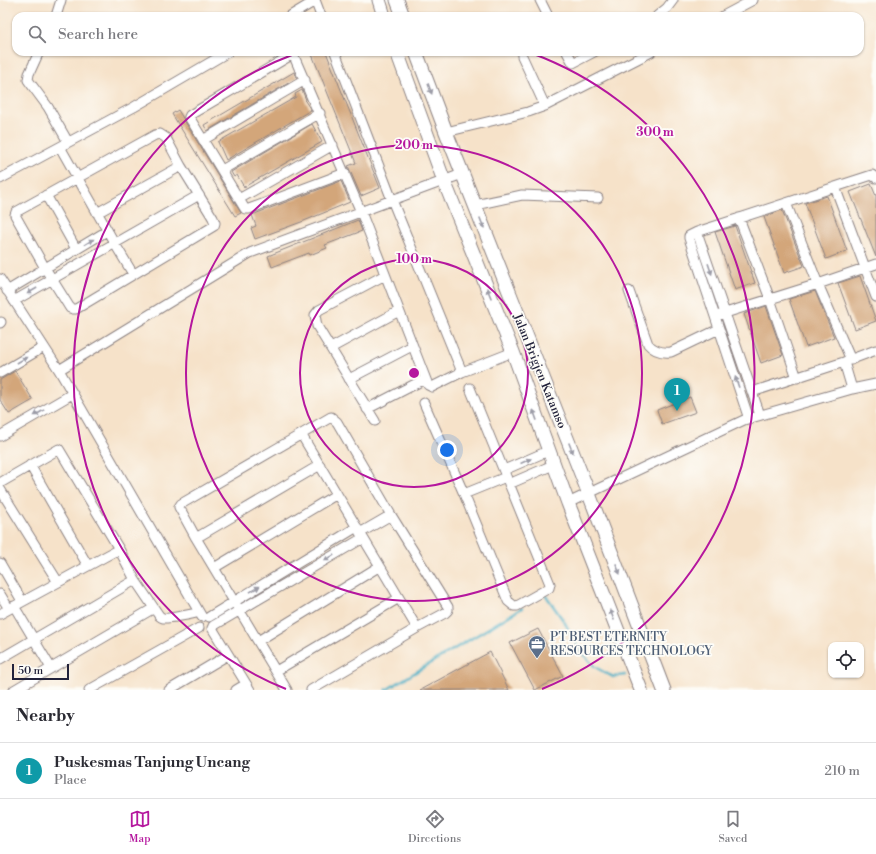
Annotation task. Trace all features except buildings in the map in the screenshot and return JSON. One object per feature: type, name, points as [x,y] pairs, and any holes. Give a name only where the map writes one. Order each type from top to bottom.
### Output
[{"type":"highway","points":[[379,0],[383,12]]},
{"type":"highway","points":[[397,0],[402,12]]},
{"type":"highway","name":"Jalan Brigjen Katamso","points":[[398,56],[444,181],[513,352],[553,465],[641,690]]},
{"type":"highway","name":"Jalan Brigjen Katamso","points":[[418,56],[462,174],[589,494],[664,690]]},
{"type":"street","points":[[57,12],[61,0]]},
{"type":"street","points":[[296,12],[315,0],[320,12]]},
{"type":"street","points":[[540,0],[546,12]]},
{"type":"street","points":[[662,12],[674,0]]},
{"type":"street","points":[[731,12],[753,0]]},
{"type":"street","points":[[37,56],[29,74],[28,80],[48,107],[78,178],[114,244],[133,274]]},
{"type":"street","points":[[0,179],[134,107],[221,56]]},
{"type":"street","points":[[288,56],[191,113],[189,117],[222,170],[243,208],[249,210],[345,173]]},
{"type":"street","points":[[294,56],[320,113],[361,212],[428,385],[432,387],[462,372],[513,352]]},
{"type":"street","points":[[337,56],[392,200],[462,372]]},
{"type":"street","points":[[522,56],[545,106]]},
{"type":"street","points":[[569,56],[573,63],[586,56]]},
{"type":"street","points":[[446,132],[545,106],[643,56]]},
{"type":"street","points":[[203,140],[305,80]]},
{"type":"street","points":[[222,170],[320,113]]},
{"type":"street","points":[[160,134],[166,138],[181,166],[213,218],[215,223],[214,226],[74,310],[70,308],[52,280],[15,215],[18,210],[155,135],[160,134]]},
{"type":"street","points":[[239,199],[333,145]]},
{"type":"street","points":[[97,213],[181,166]]},
{"type":"street","points":[[59,370],[250,253],[462,174]]},
{"type":"street","points":[[749,419],[714,316],[689,238],[690,236],[697,232],[872,175],[876,178]]},
{"type":"street","points":[[835,187],[876,297]]},
{"type":"street","points":[[46,195],[76,250]]},
{"type":"street","points":[[14,301],[198,195]]},
{"type":"street","points":[[475,205],[522,196],[598,198]]},
{"type":"street","points":[[786,203],[847,361],[852,389]]},
{"type":"street","points":[[739,218],[770,299],[797,378]]},
{"type":"street","points":[[7,291],[107,231]]},
{"type":"street","points":[[697,232],[760,415]]},
{"type":"street","points":[[714,316],[818,284],[876,264]]},
{"type":"street","points":[[375,421],[317,326],[315,315],[319,310],[385,275]]},
{"type":"street","points":[[0,279],[59,370],[203,615]]},
{"type":"street","points":[[629,291],[648,344],[652,349],[663,353],[671,352],[719,329]]},
{"type":"street","points":[[331,348],[399,312]]},
{"type":"street","points":[[349,379],[412,346]]},
{"type":"street","points":[[0,373],[44,347]]},
{"type":"street","points":[[752,392],[876,350]]},
{"type":"street","points":[[367,409],[425,379]]},
{"type":"street","points":[[568,503],[749,419],[852,389],[876,384]]},
{"type":"street","points":[[424,402],[508,601],[514,606],[517,606],[549,588],[550,584],[470,388]]},
{"type":"street","points":[[0,436],[72,394]]},
{"type":"street","points":[[287,690],[196,538],[180,506],[331,417],[334,418],[391,515],[448,607],[448,610],[311,690]]},
{"type":"street","points":[[301,434],[417,628]]},
{"type":"street","points":[[0,483],[59,449],[119,549],[135,580],[160,617],[164,618],[193,614],[203,615],[213,621],[213,627],[248,687],[236,690]]},
{"type":"street","points":[[506,477],[548,451]]},
{"type":"street","points":[[30,465],[88,566]]},
{"type":"street","points":[[196,538],[320,465]]},
{"type":"street","points":[[464,494],[506,477],[553,465]]},
{"type":"street","points":[[0,489],[58,582]]},
{"type":"street","points":[[214,568],[337,494]]},
{"type":"street","points":[[199,628],[198,623],[203,615],[235,602],[391,515]]},
{"type":"street","points":[[199,628],[206,632],[360,533]]},
{"type":"street","points":[[0,614],[119,549]]},
{"type":"street","points":[[0,563],[22,601]]},
{"type":"street","points":[[258,641],[380,566]]},
{"type":"street","points":[[0,659],[135,580]]},
{"type":"street","points":[[0,594],[34,640],[51,668]]},
{"type":"street","points":[[276,671],[399,598]]},
{"type":"street","points":[[14,690],[154,608]]},
{"type":"street","points":[[90,690],[199,628]]},
{"type":"street","points":[[169,690],[228,655]]},
{"type":"waterway","points":[[545,594],[565,623],[580,651],[595,667],[613,677],[625,675]]},
{"type":"waterway","points":[[386,690],[522,608]]},
{"type":"place","name":"Puskesmas Tanjung Uncang","points":[[677,411]]},
{"type":"place","name":"PT BEST ETERNITY RESOURCES TECHNOLOGY","points":[[537,659]]}]
